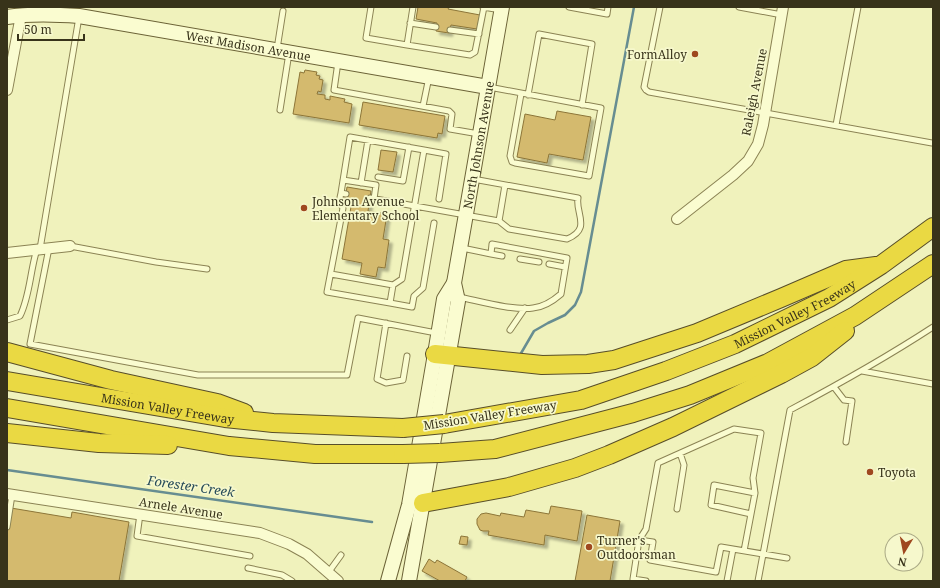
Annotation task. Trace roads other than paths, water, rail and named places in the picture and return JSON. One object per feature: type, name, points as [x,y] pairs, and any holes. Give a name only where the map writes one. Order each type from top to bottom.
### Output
[{"type":"highway","name":"Mission Valley Freeway","points":[[7,381],[225,418],[273,423],[403,428],[444,424],[581,400],[666,372],[735,344],[828,298],[881,265],[933,227]]},
{"type":"highway","points":[[7,433],[99,443],[229,446],[315,454],[440,453],[495,449],[633,413],[690,395],[768,363],[855,316],[933,264]]},
{"type":"highway","points":[[442,355],[542,365],[588,364],[614,360],[697,333],[846,270],[881,265]]},
{"type":"highway","points":[[423,503],[509,487],[546,477],[609,455],[673,427],[812,357],[900,287]]},
{"type":"highway","points":[[7,352],[111,380],[218,403],[273,423]]},
{"type":"highway","points":[[7,374],[90,396]]},
{"type":"highway","points":[[7,408],[229,446]]},
{"type":"main road","name":"North Johnson Avenue","points":[[388,581],[409,505],[442,355],[458,301],[454,283],[502,9]]},
{"type":"main road","name":"West Madison Avenue","points":[[12,15],[50,13],[79,16],[488,87]]},
{"type":"main road","name":"North Johnson Avenue","points":[[409,581],[423,503],[442,355],[439,332],[444,299],[454,283]]},
{"type":"street","name":"Raleigh Avenue","points":[[677,219],[733,175],[748,161],[758,144],[783,11]]},
{"type":"street","points":[[7,90],[12,15]]},
{"type":"street","points":[[7,252],[70,246]]},
{"type":"street","name":"Arnele Avenue","points":[[10,494],[260,533],[289,544],[307,554],[338,581]]},
{"type":"lane","points":[[371,7],[366,38],[472,55],[475,52],[483,7],[502,9]]},
{"type":"lane","points":[[406,45],[413,7]]},
{"type":"lane","points":[[569,7],[607,14],[608,7]]},
{"type":"lane","points":[[660,7],[644,87],[649,92],[932,143]]},
{"type":"lane","points":[[739,7],[783,11]]},
{"type":"lane","points":[[836,125],[858,7]]},
{"type":"lane","points":[[280,110],[283,51],[283,11]]},
{"type":"lane","points":[[79,16],[42,249],[30,344],[198,375],[347,375],[358,318],[431,332],[439,332]]},
{"type":"lane","points":[[410,23],[436,27]]},
{"type":"lane","points":[[450,30],[479,34]]},
{"type":"lane","points":[[528,95],[539,34],[592,44],[582,105]]},
{"type":"lane","points":[[338,61],[334,90],[442,109],[452,114],[450,129],[480,134]]},
{"type":"lane","points":[[424,106],[429,76]]},
{"type":"lane","points":[[488,87],[601,108],[589,176],[515,164],[512,162],[510,156],[521,94]]},
{"type":"lane","points":[[434,223],[423,288],[414,296],[412,307],[327,292],[343,208],[339,202],[343,193],[343,180],[350,137],[446,154],[439,199]]},
{"type":"lane","points":[[361,183],[368,140]]},
{"type":"lane","points":[[378,177],[403,181],[409,147]]},
{"type":"lane","points":[[330,274],[392,285],[402,279],[424,150]]},
{"type":"lane","points":[[343,180],[376,186],[372,198],[499,221],[509,229],[567,238],[576,234],[581,225],[581,214],[577,203],[578,198],[472,179]]},
{"type":"lane","points":[[499,221],[505,185]]},
{"type":"lane","points":[[456,297],[525,308],[534,308],[546,304],[561,294],[567,258],[492,244],[491,254]]},
{"type":"lane","points":[[70,246],[156,262],[207,269]]},
{"type":"lane","points":[[460,248],[502,256]]},
{"type":"lane","points":[[7,320],[20,316],[24,308],[33,264],[42,249]]},
{"type":"lane","points":[[520,259],[539,262]]},
{"type":"lane","points":[[549,264],[565,267]]},
{"type":"lane","points":[[390,303],[392,285]]},
{"type":"lane","points":[[510,330],[525,308]]},
{"type":"lane","points":[[386,323],[377,379],[386,383],[403,380],[406,356]]},
{"type":"lane","points":[[758,581],[790,410],[862,371],[933,327]]},
{"type":"lane","points":[[862,371],[933,384]]},
{"type":"lane","points":[[834,387],[844,400],[852,401],[846,442]]},
{"type":"lane","points":[[646,581],[633,580],[639,540],[646,529],[658,464],[734,429],[761,433],[753,478],[755,493],[744,551]]},
{"type":"lane","points":[[677,509],[684,465],[680,453]]},
{"type":"lane","points":[[751,514],[710,505],[714,485],[755,493]]},
{"type":"lane","points":[[7,527],[10,494]]},
{"type":"lane","points":[[140,514],[137,536],[250,556]]},
{"type":"lane","points":[[639,540],[653,542],[650,560],[716,572],[721,547],[787,558]]},
{"type":"lane","points":[[727,581],[733,549]]},
{"type":"lane","points":[[328,573],[341,555]]},
{"type":"lane","points":[[248,568],[282,575],[292,581]]},
{"type":"waterway","points":[[520,355],[534,331],[565,315],[575,305],[581,292],[634,7]]},
{"type":"waterway","name":"Forester Creek","points":[[7,470],[372,522]]},
{"type":"place","name":"FormAlloy","points":[[695,54]]},
{"type":"place","name":"Johnson Avenue Elementary School","points":[[304,208]]},
{"type":"place","name":"Toyota","points":[[870,472]]},
{"type":"place","name":"Turner's Outdoorsman","points":[[589,547]]}]
